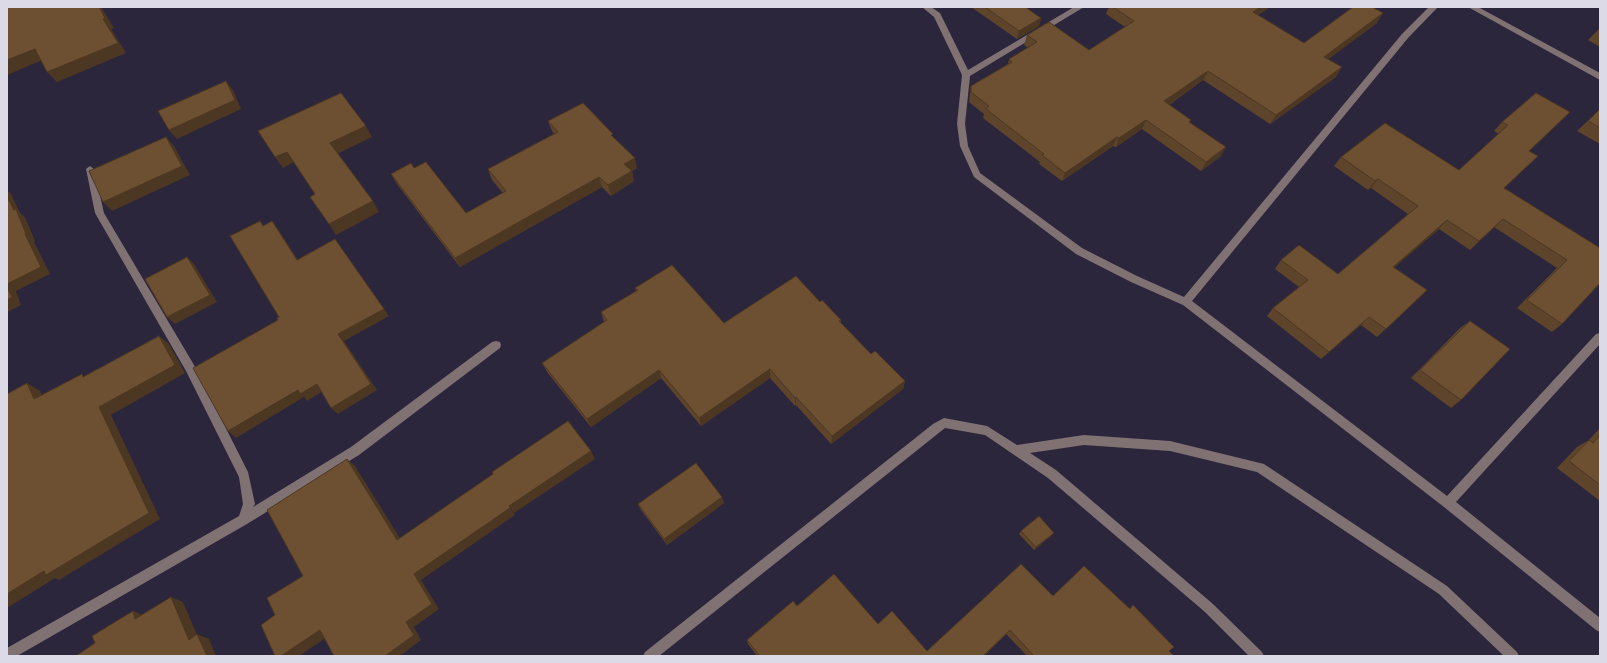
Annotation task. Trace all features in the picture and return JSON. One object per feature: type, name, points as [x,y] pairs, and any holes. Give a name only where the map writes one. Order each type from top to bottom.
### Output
[{"type":"street","points":[[926,7],[937,15],[966,76],[961,124],[964,146],[977,175],[1079,250],[1134,279],[1186,302],[1448,503],[1600,626]]},
{"type":"street","points":[[966,76],[1080,7]]},
{"type":"street","points":[[1186,302],[1405,36],[1434,7]]},
{"type":"street","points":[[1472,7],[1600,77]]},
{"type":"street","points":[[90,169],[100,213],[190,368],[244,476],[249,504],[243,520]]},
{"type":"street","points":[[1448,503],[1600,337]]},
{"type":"street","points":[[7,656],[243,520],[355,451],[496,344]]},
{"type":"street","points":[[649,656],[936,427],[944,423],[987,431],[1052,474],[1209,608],[1258,656]]},
{"type":"street","points":[[1017,450],[1084,440],[1170,446],[1260,468],[1443,590],[1513,656]]},
{"type":"building","points":[[7,7],[99,7],[105,18],[103,19],[118,43],[47,72],[35,49],[7,60]]},
{"type":"building","points":[[985,7],[1025,7],[1041,18],[1019,31]]},
{"type":"building","points":[[1113,7],[1260,7],[1253,12],[1304,43],[1353,7],[1372,7],[1383,13],[1324,57],[1342,67],[1276,115],[1208,71],[1164,101],[1191,120],[1189,122],[1226,147],[1206,162],[1146,120],[1119,138],[1117,137],[1065,173],[1042,155],[1044,154],[986,109],[989,106],[971,92],[971,86],[1012,62],[1009,59],[1037,42],[1027,35],[1049,22],[1089,50],[1134,21]]},
{"type":"building","points":[[226,81],[235,100],[169,130],[158,111]]},
{"type":"building","points":[[341,93],[366,126],[330,143],[373,201],[329,224],[310,197],[315,194],[287,152],[275,157],[258,131]]},
{"type":"building","points":[[1536,93],[1570,112],[1529,151],[1538,156],[1504,188],[1600,248],[1600,283],[1562,324],[1527,300],[1567,260],[1503,219],[1479,241],[1447,220],[1393,267],[1427,290],[1386,329],[1369,317],[1329,352],[1273,308],[1308,280],[1281,260],[1299,245],[1338,274],[1418,206],[1378,179],[1375,181],[1341,157],[1385,123],[1459,170],[1508,125],[1502,122]]},
{"type":"building","points":[[583,103],[613,134],[611,135],[635,158],[624,164],[632,171],[608,185],[599,177],[455,258],[391,174],[411,163],[414,168],[426,162],[466,213],[506,191],[488,169],[558,132],[548,121]]},
{"type":"building","points":[[1600,109],[1600,128],[1588,121]]},
{"type":"building","points":[[166,137],[182,166],[103,202],[89,171]]},
{"type":"building","points":[[7,197],[14,210],[16,209],[25,234],[41,267],[7,284]]},
{"type":"building","points":[[260,221],[263,226],[272,221],[297,260],[335,239],[384,309],[338,334],[371,384],[331,408],[317,384],[300,394],[298,390],[228,431],[193,368],[278,320],[277,318],[279,317],[230,236]]},
{"type":"building","points":[[187,257],[210,295],[167,317],[145,279]]},
{"type":"building","points":[[672,265],[724,323],[796,276],[820,302],[822,300],[841,320],[839,321],[871,354],[875,351],[905,381],[832,436],[796,397],[795,398],[770,369],[699,418],[659,370],[587,419],[542,363],[607,320],[601,312],[638,290],[635,288]]},
{"type":"building","points":[[7,287],[12,297],[7,300]]},
{"type":"building","points":[[1470,321],[1510,349],[1461,400],[1420,370]]},
{"type":"building","points":[[159,336],[175,365],[99,407],[149,513],[46,575],[44,571],[7,594],[7,394],[27,383],[34,399],[82,374],[83,377]]},
{"type":"building","points":[[568,421],[591,451],[509,506],[510,508],[414,574],[432,604],[406,622],[414,635],[385,656],[334,656],[320,630],[281,656],[275,656],[261,625],[275,615],[267,598],[303,576],[267,510],[347,459],[397,540],[493,474],[492,472]]},
{"type":"building","points":[[1600,435],[1600,485],[1569,461],[1589,440],[1593,443]]},
{"type":"building","points":[[696,463],[722,497],[664,539],[638,504]]},
{"type":"building","points":[[1039,516],[1054,533],[1036,547],[1021,531]]},
{"type":"building","points":[[1021,564],[1053,596],[1084,566],[1130,609],[1133,605],[1174,647],[1169,651],[1174,656],[1034,656],[1010,630],[983,656],[760,656],[747,640],[793,601],[797,606],[834,574],[878,624],[892,611],[927,651]]},
{"type":"building","points":[[171,597],[189,640],[197,634],[207,656],[76,656],[95,643],[92,636],[133,611],[135,619]]}]
